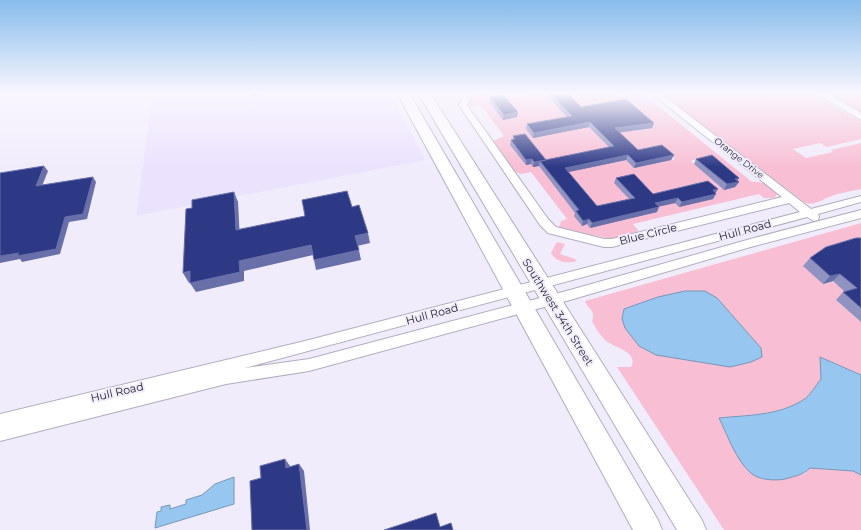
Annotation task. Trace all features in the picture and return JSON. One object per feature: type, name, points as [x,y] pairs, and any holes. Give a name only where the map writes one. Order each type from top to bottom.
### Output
[{"type":"main road","points":[[417,118],[648,530]]},
{"type":"main road","name":"Southwest 34th Street","points":[[439,118],[692,530]]},
{"type":"street","name":"Blue Circle","points":[[472,118],[542,221],[552,230],[604,243],[612,243],[790,198]]},
{"type":"street","name":"Orange Drive","points":[[687,118],[822,224]]},
{"type":"street","name":"Hull Road","points":[[0,433],[226,377],[309,365],[519,300],[809,213],[861,199]]},
{"type":"street","name":"Hull Road","points":[[0,421],[313,345],[519,300],[861,214]]},
{"type":"shaded area","points":[[150,118],[404,118],[425,160],[136,216]]},
{"type":"shaded area","points":[[490,118],[673,118],[752,182],[759,182],[766,185],[773,189],[777,195],[774,198],[764,198],[759,194],[633,224],[638,230],[637,232],[611,239],[559,228],[561,221],[567,219],[531,172],[521,174],[515,172],[493,141],[504,136]],"holes":[[[667,152],[675,159],[634,168]],[[701,158],[724,190],[691,161]]]},
{"type":"shaded area","points":[[693,118],[854,118],[861,122],[861,139],[827,147],[820,143],[793,149],[806,158],[833,152],[831,150],[861,143],[861,189],[837,194],[814,203],[805,203]]},
{"type":"shaded area","points":[[861,223],[861,246],[823,284],[833,281],[849,295],[836,300],[861,322],[861,375],[820,357],[821,379],[803,400],[773,412],[719,419],[740,460],[804,474],[810,468],[854,471],[861,475],[861,530],[724,530],[617,367],[631,367],[633,362],[631,357],[624,350],[609,343],[601,336],[593,324],[593,314],[585,301]]},
{"type":"shaded area","points":[[557,242],[565,244],[560,254],[577,261],[562,262],[553,256],[551,253]]},
{"type":"water","points":[[685,291],[705,291],[717,298],[761,348],[762,357],[751,362],[730,367],[656,355],[639,346],[625,328],[622,319],[624,309],[658,297]]},
{"type":"water","points":[[820,357],[861,375],[861,475],[853,471],[810,468],[799,475],[781,480],[768,480],[755,476],[746,469],[741,462],[719,418],[773,412],[803,400],[821,379]]},
{"type":"water","points":[[234,477],[234,504],[155,528],[157,512],[161,511],[161,507],[170,505],[170,509],[186,504],[186,500],[202,495],[215,484]]},
{"type":"building","points":[[562,118],[648,118],[654,123],[615,128],[638,150],[662,145],[674,155],[636,163],[628,155],[565,168],[597,206],[635,198],[616,178],[634,174],[653,194],[708,181],[718,189],[713,190],[716,194],[682,202],[678,198],[655,203],[659,207],[592,223],[589,219],[583,221],[576,211],[579,210],[540,161],[614,146],[590,122],[534,133],[527,124]]},
{"type":"building","points":[[525,134],[546,160],[534,162],[532,159],[526,160],[511,140],[515,139],[513,136]]},
{"type":"building","points":[[712,155],[739,178],[735,179],[739,182],[727,184],[696,159]]},
{"type":"building","points":[[44,166],[36,186],[93,177],[83,214],[65,217],[56,249],[17,256],[19,253],[0,256],[0,173]]},
{"type":"building","points":[[347,191],[352,207],[359,205],[368,233],[355,236],[359,250],[314,260],[311,245],[239,261],[240,272],[190,283],[190,271],[183,273],[186,209],[192,208],[192,200],[234,192],[236,230],[305,216],[302,200]]},
{"type":"building","points":[[856,238],[861,238],[861,308],[843,292],[857,288],[840,274],[830,276],[810,258],[826,247]]},
{"type":"building","points":[[285,459],[286,468],[299,464],[307,530],[252,530],[250,481],[261,478],[260,466]]},
{"type":"building","points":[[436,513],[440,527],[451,523],[453,530],[384,530]]}]
